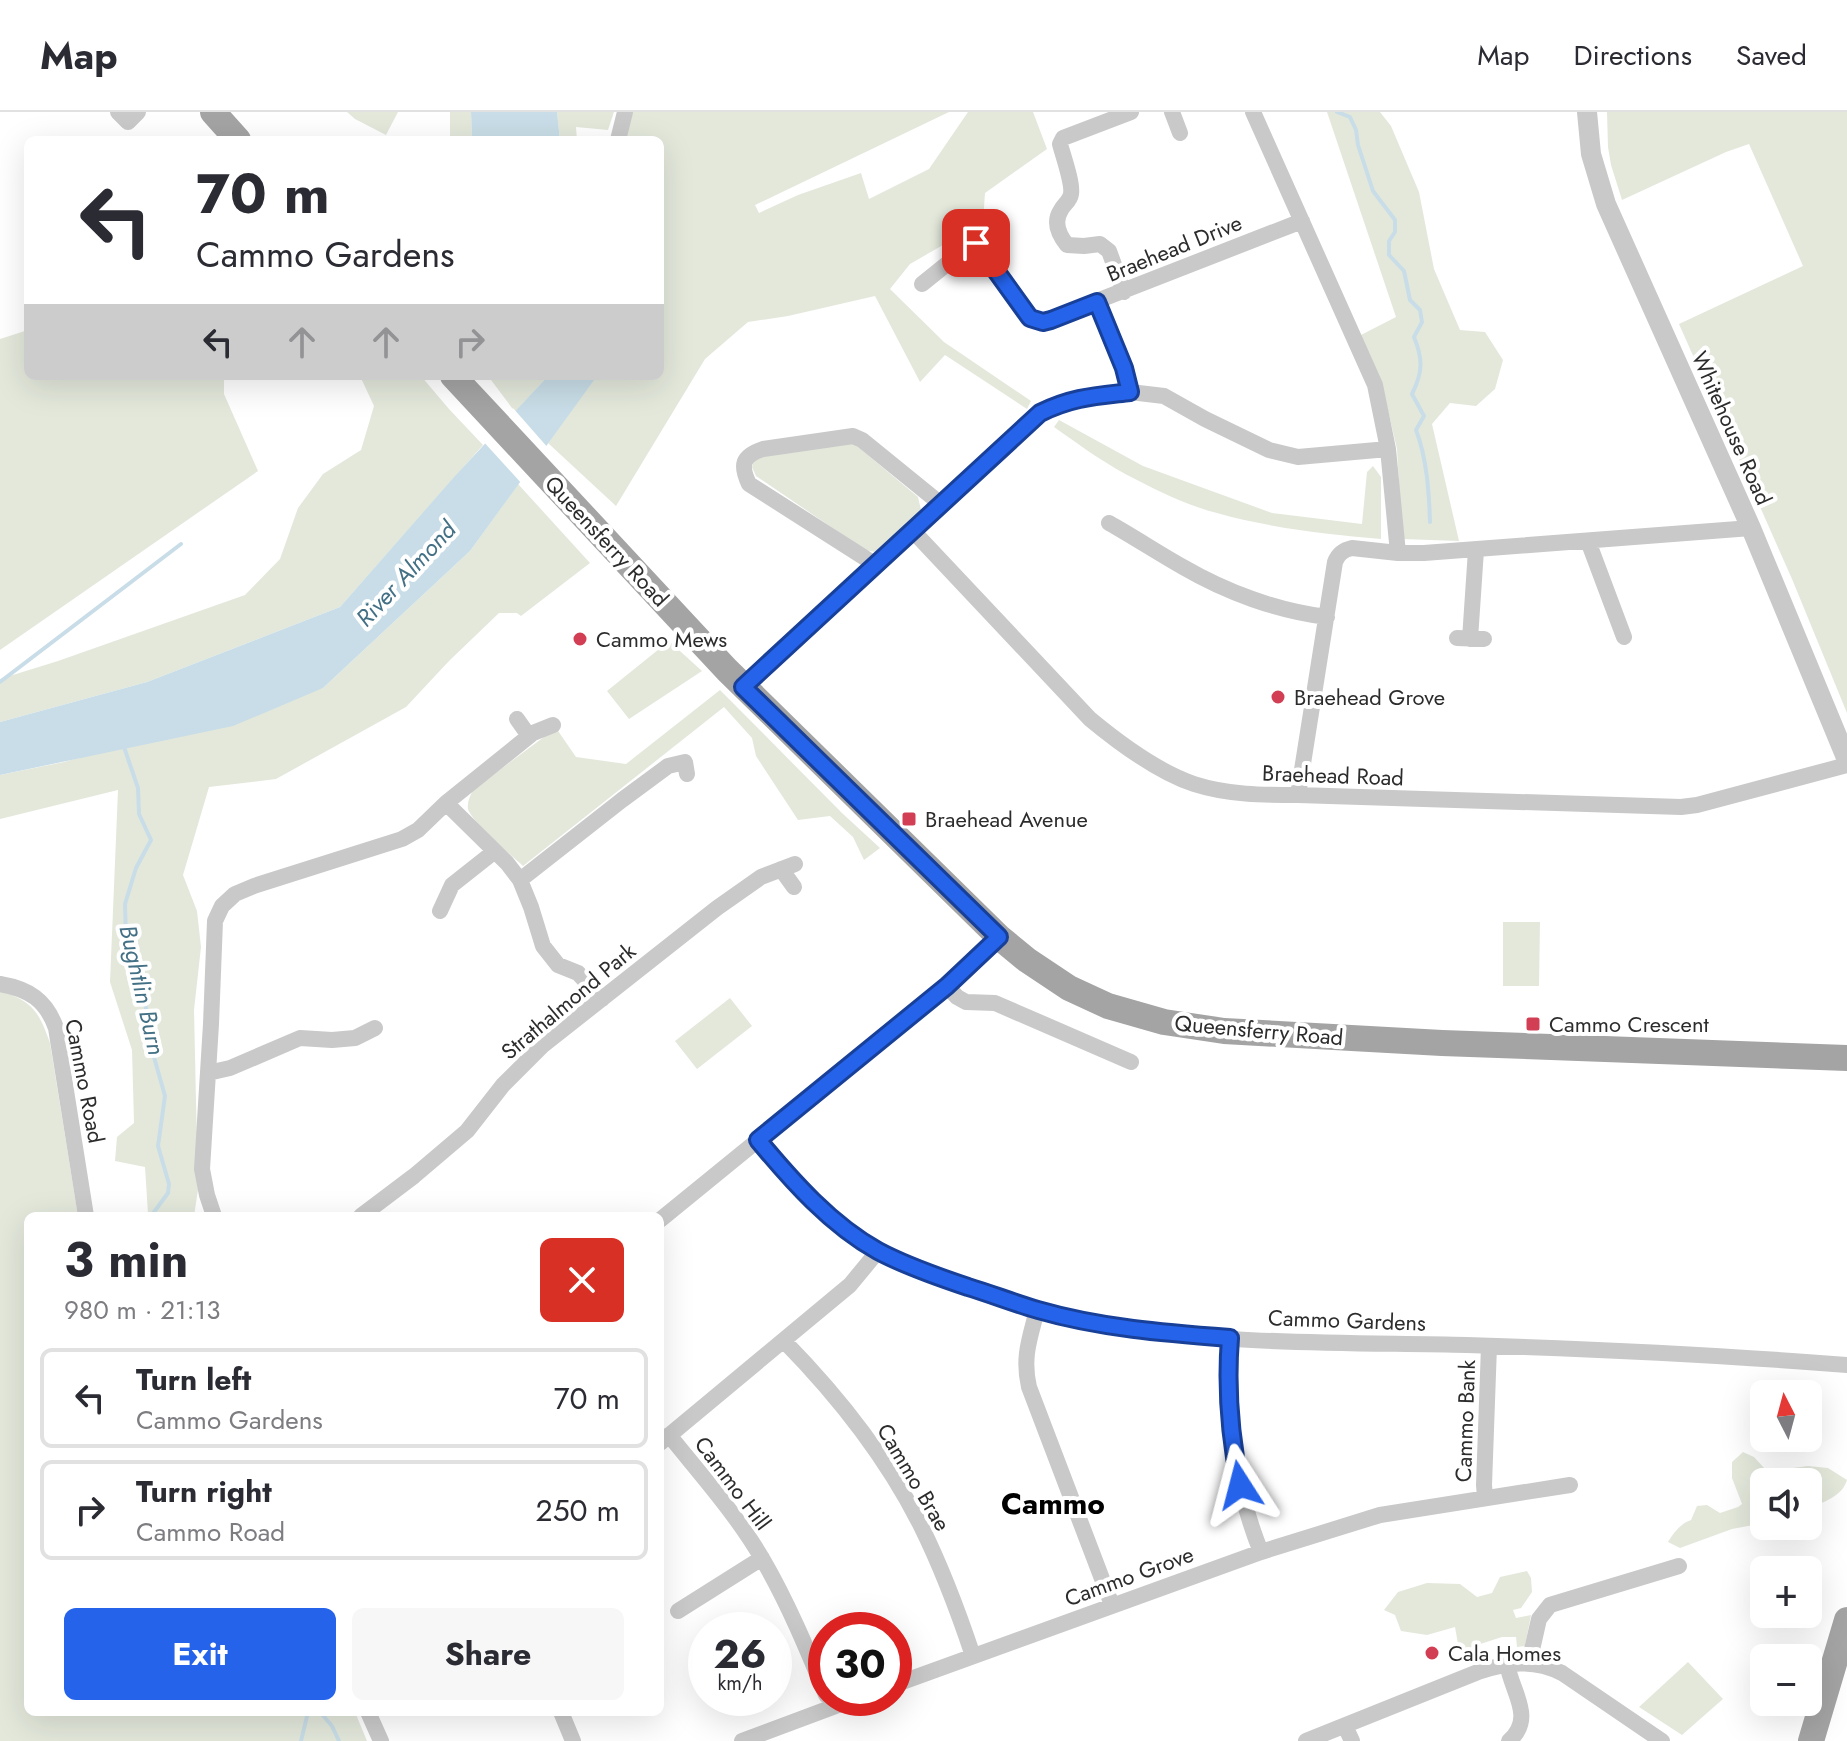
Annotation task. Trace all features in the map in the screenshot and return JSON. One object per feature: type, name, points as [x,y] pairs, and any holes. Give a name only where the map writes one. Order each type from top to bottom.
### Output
[{"type":"main road","points":[[213,112],[234,136]]},
{"type":"main road","name":"Queensferry Road","points":[[457,380],[743,687],[999,937],[1069,988],[1108,1006],[1164,1022],[1224,1031],[1846,1059]]},
{"type":"main road","points":[[1811,1741],[1847,1620]]},
{"type":"street","points":[[118,112],[128,122],[138,112]]},
{"type":"street","points":[[619,136],[625,112]]},
{"type":"street","points":[[1124,292],[1109,251],[1100,244],[1067,245],[1059,236],[1059,212],[1072,192],[1060,144],[1063,138],[1131,112]]},
{"type":"street","points":[[1172,112],[1180,133]]},
{"type":"street","points":[[1253,112],[1375,385],[1388,449],[1398,553]]},
{"type":"street","name":"Whitehouse Road","points":[[1587,112],[1591,154],[1606,204],[1751,528],[1847,762]]},
{"type":"street","name":"Braehead Drive","points":[[922,284],[976,243],[1024,312],[1037,321],[1051,320],[1302,221]]},
{"type":"street","points":[[1097,302],[1124,368],[1130,392]]},
{"type":"street","points":[[743,687],[1040,413],[1062,403],[1082,397],[1130,392],[1164,396],[1269,450],[1298,457],[1388,449]]},
{"type":"street","points":[[876,565],[749,484],[743,472],[745,460],[751,453],[763,449],[853,436],[942,505]]},
{"type":"street","points":[[1298,795],[1335,562],[1341,552],[1352,548],[1398,553],[1476,550],[1751,528]]},
{"type":"street","points":[[1114,530],[1226,589],[1276,606],[1327,617]]},
{"type":"street","name":"Braehead Road","points":[[913,531],[1090,719],[1156,765],[1192,783],[1227,792],[1681,807],[1847,762]]},
{"type":"street","points":[[1588,541],[1624,637]]},
{"type":"street","points":[[1470,638],[1476,550]]},
{"type":"street","points":[[517,719],[529,736]]},
{"type":"street","points":[[213,1212],[202,1169],[213,938],[215,921],[222,906],[235,894],[254,886],[402,839],[418,830],[446,803],[529,736],[553,725]]},
{"type":"street","points":[[520,880],[668,766],[685,762],[687,774]]},
{"type":"street","points":[[446,803],[520,880],[543,946],[558,965],[578,973],[602,999]]},
{"type":"street","points":[[440,911],[452,885],[495,851]]},
{"type":"street","name":"Strathalmond Park","points":[[366,1212],[467,1131],[503,1085],[542,1046],[717,908],[761,877],[788,866],[794,887]]},
{"type":"street","points":[[664,1217],[947,986],[999,937]]},
{"type":"street","name":"Cammo Road","points":[[0,984],[25,990],[39,1000],[51,1015],[56,1028],[85,1212]]},
{"type":"street","points":[[947,986],[966,1002],[995,1003],[1131,1062]]},
{"type":"street","points":[[208,1073],[230,1068],[300,1038],[355,1038],[375,1028]]},
{"type":"street","name":"Cammo Gardens","points":[[758,1140],[808,1196],[846,1229],[878,1251],[934,1275],[1037,1310],[1076,1319],[1127,1328],[1230,1338],[1489,1346],[1847,1365]]},
{"type":"street","points":[[665,1439],[850,1285],[878,1251]]},
{"type":"street","points":[[1037,1310],[1026,1353],[1025,1370],[1029,1387],[1112,1605]]},
{"type":"street","points":[[1230,1338],[1228,1381],[1235,1461],[1261,1552]]},
{"type":"street","name":"Cammo Brae","points":[[784,1341],[829,1388],[899,1485],[940,1569],[973,1656]]},
{"type":"street","name":"Cammo Bank","points":[[1485,1497],[1489,1346]]},
{"type":"street","name":"Cammo Hill","points":[[665,1439],[705,1477],[736,1519],[785,1600],[808,1653]]},
{"type":"street","name":"Cammo Grove","points":[[912,1678],[1261,1552],[1380,1515],[1570,1485]]},
{"type":"street","name":"Cammo Hill","points":[[678,1610],[762,1558]]},
{"type":"street","points":[[1529,1663],[1539,1619],[1550,1605],[1679,1566]]},
{"type":"street","points":[[1507,1663],[1522,1711],[1517,1734],[1509,1741]]},
{"type":"street","points":[[1306,1741],[1349,1733],[1478,1672],[1507,1663],[1529,1663],[1562,1673],[1662,1741]]},
{"type":"street","points":[[742,1741],[808,1710]]},
{"type":"street","points":[[370,1716],[381,1741]]},
{"type":"street","points":[[563,1716],[573,1741]]},
{"type":"shaded area","points":[[347,112],[398,112],[386,135]]},
{"type":"shaded area","points":[[450,112],[471,112],[472,136],[450,136]]},
{"type":"shaded area","points":[[557,112],[614,112],[608,130],[576,127],[577,136],[560,136]]},
{"type":"shaded area","points":[[631,112],[949,112],[755,205],[759,213],[798,195],[861,173],[869,199],[929,169],[968,112],[1033,112],[1047,149],[985,193],[983,222],[910,264],[890,289],[944,342],[1031,401],[1027,409],[945,355],[920,382],[875,296],[748,322],[705,359],[616,506],[548,443],[591,380],[664,380],[664,136],[624,136]]},
{"type":"shaded area","points":[[1327,112],[1380,112],[1391,126],[1419,192],[1434,269],[1460,330],[1485,332],[1503,360],[1495,389],[1476,406],[1450,403],[1432,424],[1459,541],[1402,539],[1397,449],[1382,385],[1359,336],[1396,317]]},
{"type":"shaded area","points":[[1607,112],[1847,112],[1847,713],[1792,579],[1679,324],[1803,266],[1749,144],[1622,200],[1611,165]]},
{"type":"shaded area","points":[[24,331],[24,380],[224,380],[224,394],[258,471],[0,650],[0,339]]},
{"type":"shaded area","points":[[362,380],[424,380],[483,445],[340,607],[147,682],[0,722],[0,679],[245,595],[280,559],[298,508],[323,474],[361,450],[374,406]]},
{"type":"shaded area","points":[[491,380],[544,380],[515,412]]},
{"type":"shaded area","points":[[1059,420],[1143,466],[1272,513],[1362,524],[1367,472],[1373,466],[1381,477],[1381,539],[1278,526],[1196,507],[1156,490],[1105,462],[1054,427]]},
{"type":"shaded area","points":[[851,441],[918,497],[921,510],[875,552],[865,550],[756,476],[752,467],[755,458]]},
{"type":"shaded area","points":[[518,484],[590,563],[521,616],[517,613],[499,613],[406,707],[276,779],[209,787],[183,875],[197,911],[201,947],[194,1010],[198,1190],[195,1212],[148,1212],[145,1167],[115,1161],[117,1137],[134,1123],[132,1050],[110,982],[118,790],[0,819],[0,775],[64,762],[323,688],[470,551]]},
{"type":"shaded area","points":[[669,641],[702,671],[629,719],[607,691]]},
{"type":"shaded area","points":[[720,690],[880,848],[864,860],[853,837],[830,816],[798,820],[756,756],[752,738],[724,707],[523,866],[484,830],[468,809],[473,790],[556,728],[576,757],[626,764]]},
{"type":"shaded area","points":[[1503,922],[1540,922],[1539,986],[1503,986]]},
{"type":"shaded area","points":[[0,991],[20,999],[33,1009],[50,1043],[77,1212],[24,1212],[24,1716],[357,1716],[367,1741],[0,1741]]},
{"type":"shaded area","points":[[730,998],[752,1026],[697,1069],[675,1041]]},
{"type":"shaded area","points":[[1743,1452],[1754,1457],[1764,1468],[1750,1468],[1750,1526],[1680,1548],[1668,1542],[1678,1529],[1691,1520],[1697,1506],[1707,1505],[1720,1513],[1742,1504],[1732,1478],[1732,1462]]},
{"type":"shaded area","points":[[1808,1466],[1828,1468],[1847,1480],[1836,1495],[1822,1503],[1822,1468],[1794,1468]]},
{"type":"shaded area","points":[[1527,1571],[1532,1592],[1521,1608],[1513,1610],[1516,1618],[1531,1615],[1525,1646],[1517,1647],[1516,1637],[1502,1637],[1471,1647],[1475,1658],[1461,1661],[1455,1627],[1427,1635],[1401,1631],[1395,1615],[1384,1610],[1398,1592],[1427,1583],[1460,1584],[1477,1597],[1492,1593],[1500,1577]]},
{"type":"shaded area","points":[[1688,1662],[1723,1699],[1682,1735],[1639,1707]]},
{"type":"water","points":[[471,112],[557,112],[560,136],[472,136]]},
{"type":"water","name":"River Almond","points":[[544,380],[594,380],[470,551],[323,688],[233,726],[0,775],[0,722],[147,682],[340,607]]},
{"type":"pier","points":[[513,408],[549,449],[523,485],[482,440]]},
{"type":"waterway","points":[[1337,112],[1350,117],[1373,191],[1395,220],[1389,255],[1404,271],[1410,300],[1420,310],[1422,322],[1414,337],[1420,366],[1412,394],[1424,416],[1416,430],[1425,464],[1430,522]]},
{"type":"waterway","points":[[0,682],[181,544]]},
{"type":"waterway","name":"Bughtlin Burn","points":[[124,747],[138,788],[139,814],[151,840],[136,868],[125,904],[130,961],[143,983],[150,1043],[165,1096],[158,1146],[169,1184],[168,1193],[154,1212]]},
{"type":"waterway","points":[[301,1741],[307,1716]]},
{"type":"waterway","name":"Bughtlin Burn","points":[[323,1716],[339,1741]]},
{"type":"place","name":"Cammo Mews","points":[[580,639]]},
{"type":"place","name":"Braehead Grove","points":[[1278,697]]},
{"type":"place","name":"Braehead Avenue","points":[[909,819]]},
{"type":"place","name":"Cammo Crescent","points":[[1533,1024]]},
{"type":"place","name":"Cala Homes","points":[[1432,1653]]},
{"type":"district","name":"Cammo","points":[[1053,1504]]},
{"type":"route","points":[[976,243],[1030,318],[1043,322],[1097,302],[1124,368],[1130,392],[1082,397],[1040,413],[743,687],[999,937],[947,986],[758,1140],[808,1196],[846,1229],[878,1251],[934,1275],[1037,1310],[1076,1319],[1182,1335],[1230,1338],[1229,1411],[1240,1485]]}]
